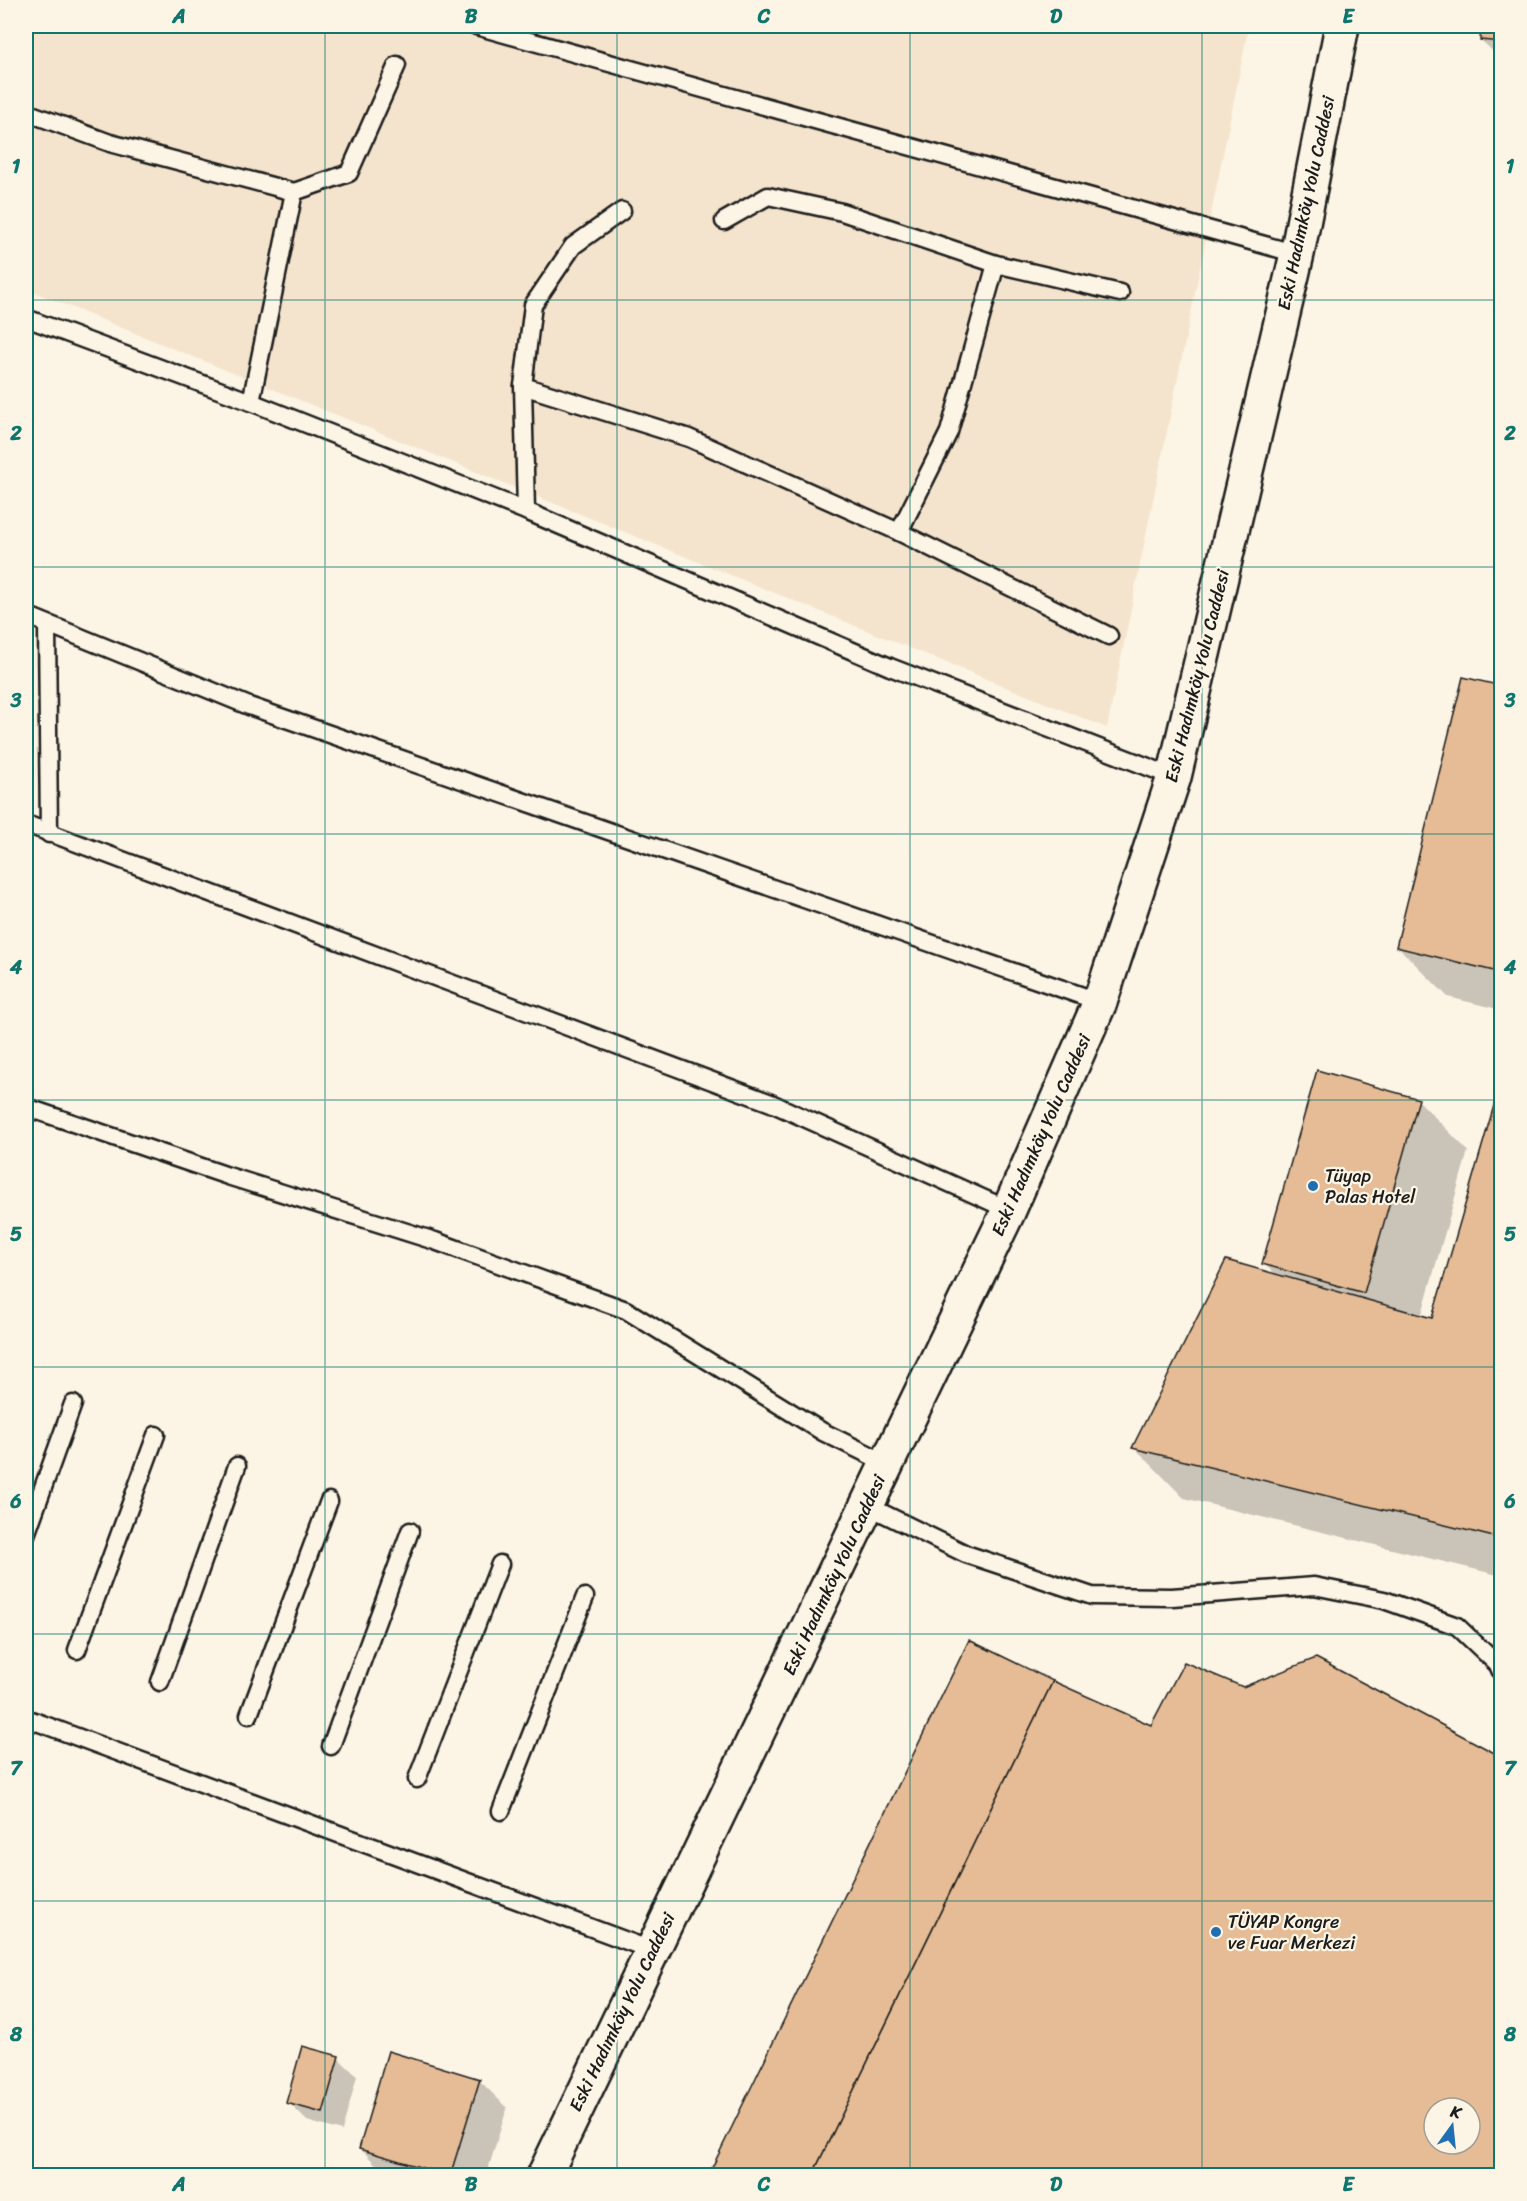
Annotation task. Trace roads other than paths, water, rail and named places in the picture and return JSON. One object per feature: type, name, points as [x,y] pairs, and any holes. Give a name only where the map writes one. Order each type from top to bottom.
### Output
[{"type":"street","name":"Eski Hadımköy Yolu Caddesi","points":[[544,2175],[651,1950],[788,1673],[886,1463],[1009,1210],[1100,1002],[1174,777],[1297,254],[1342,26]]},
{"type":"lane","points":[[476,26],[1297,254]]},
{"type":"lane","points":[[26,112],[110,143],[294,192],[349,173],[397,65]]},
{"type":"lane","points":[[250,402],[294,192]]},
{"type":"lane","points":[[724,221],[768,195],[842,212],[996,264],[1120,292]]},
{"type":"lane","points":[[526,511],[523,386],[533,305],[573,246],[622,211]]},
{"type":"lane","points":[[899,532],[949,432],[996,264]]},
{"type":"lane","points":[[26,318],[250,402],[526,511],[890,667],[1174,777]]},
{"type":"lane","points":[[523,386],[689,438],[899,532],[1109,636]]},
{"type":"lane","points":[[26,615],[249,706],[1100,1002]]},
{"type":"lane","points":[[47,624],[49,834]]},
{"type":"lane","points":[[26,824],[771,1103],[1009,1210]]},
{"type":"lane","points":[[26,1107],[228,1176],[435,1240],[626,1310],[823,1432],[886,1463]]},
{"type":"lane","points":[[26,1535],[73,1404]]},
{"type":"lane","points":[[77,1650],[156,1435]]},
{"type":"lane","points":[[160,1682],[237,1466]]},
{"type":"lane","points":[[249,1715],[329,1501]]},
{"type":"lane","points":[[866,1505],[966,1554],[1092,1596],[1172,1597],[1314,1586],[1384,1600],[1457,1626],[1498,1665],[1502,1674]]},
{"type":"lane","points":[[331,1746],[410,1531]]},
{"type":"lane","points":[[417,1779],[500,1564]]},
{"type":"lane","points":[[501,1811],[585,1597]]},
{"type":"lane","points":[[26,1718],[651,1950]]},
{"type":"place","name":"Tüyap Palas Hotel","points":[[1313,1186]]},
{"type":"place","name":"TÜYAP Kongre ve Fuar Merkezi","points":[[1216,1932]]}]
